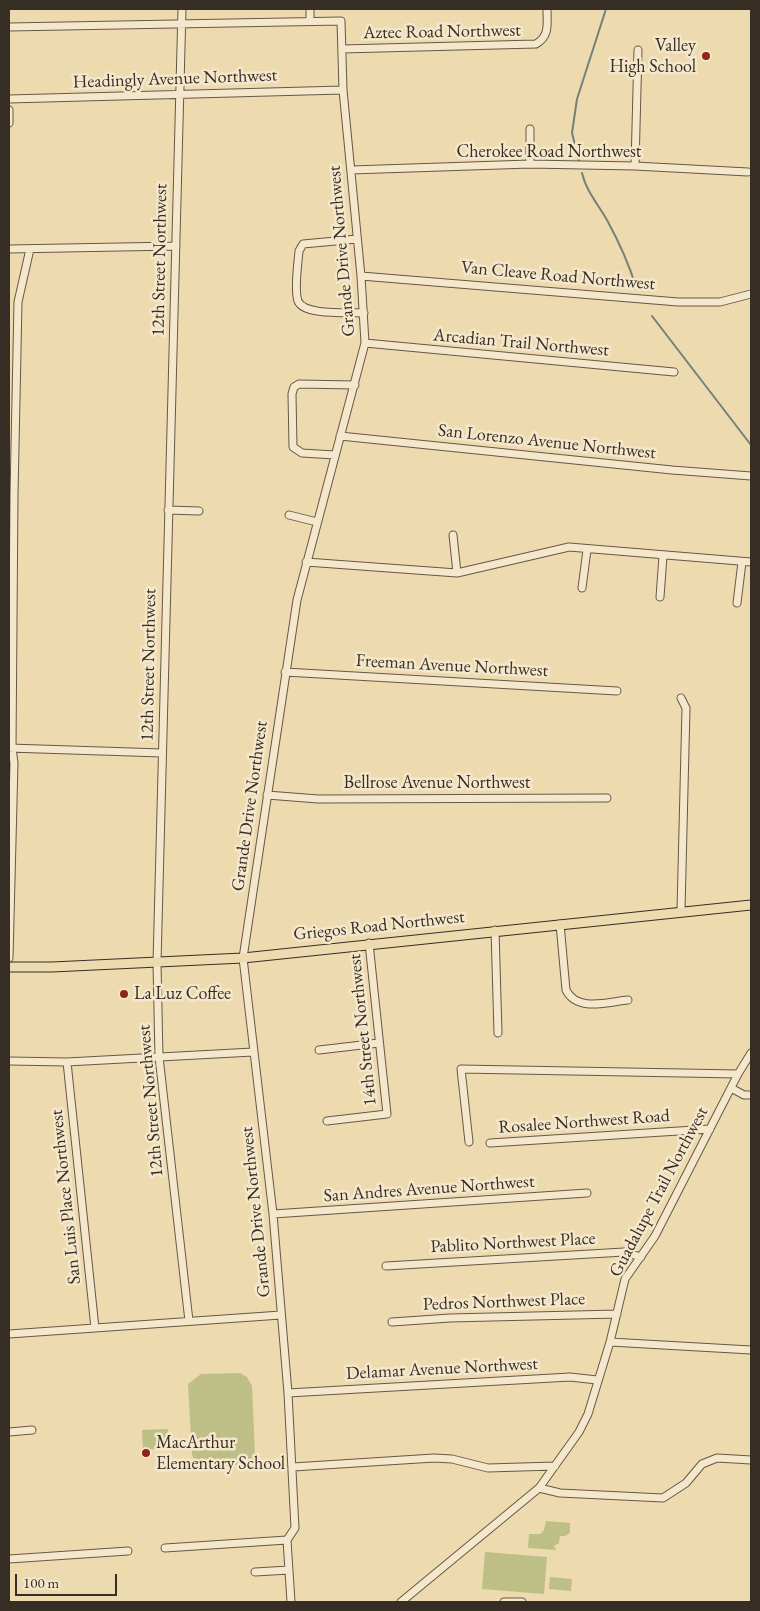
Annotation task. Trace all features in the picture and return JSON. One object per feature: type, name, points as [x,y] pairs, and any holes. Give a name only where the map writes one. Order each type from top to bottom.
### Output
[{"type":"main road","name":"Griegos Road Northwest","points":[[9,967],[157,963],[243,958],[681,910],[751,905]]},
{"type":"street","name":"12th Street Northwest","points":[[182,9],[157,963],[159,1057],[189,1321]]},
{"type":"street","points":[[310,9],[310,20]]},
{"type":"street","name":"Aztec Road Northwest","points":[[342,49],[536,44],[542,41],[547,32],[547,9]]},
{"type":"street","name":"Aztec Road Northwest","points":[[9,27],[310,20],[341,21]]},
{"type":"street","name":"Grande Drive Northwest","points":[[291,1602],[287,1540],[295,1528],[288,1393],[273,1214],[243,958],[297,600],[365,343],[361,276],[343,90],[341,21]]},
{"type":"street","points":[[635,166],[638,50]]},
{"type":"street","name":"Headingly Avenue Northwest","points":[[9,99],[343,90]]},
{"type":"street","points":[[9,110],[9,124]]},
{"type":"street","points":[[530,129],[530,164]]},
{"type":"street","name":"Cherokee Road Northwest","points":[[351,170],[530,164],[635,166],[748,172]]},
{"type":"street","points":[[357,239],[303,244],[298,251],[298,300],[302,308],[312,311],[364,313]]},
{"type":"street","points":[[9,249],[176,246]]},
{"type":"street","points":[[9,958],[14,763],[10,748],[12,399],[18,302],[30,249]]},
{"type":"street","name":"Van Cleave Road Northwest","points":[[361,276],[678,302],[720,302],[751,294]]},
{"type":"street","points":[[9,302],[18,302]]},
{"type":"street","name":"Arcadian Trail Northwest","points":[[365,343],[674,372]]},
{"type":"street","points":[[335,455],[302,453],[292,447],[292,394],[294,387],[299,384],[355,385]]},
{"type":"street","name":"San Lorenzo Avenue Northwest","points":[[340,436],[672,470],[751,476]]},
{"type":"street","points":[[168,510],[200,511]]},
{"type":"street","points":[[289,515],[317,522]]},
{"type":"street","points":[[453,535],[457,573]]},
{"type":"street","points":[[306,562],[457,573],[569,547],[586,550],[751,562]]},
{"type":"street","points":[[582,588],[586,550]]},
{"type":"street","points":[[660,597],[663,556]]},
{"type":"street","points":[[737,602],[742,562]]},
{"type":"street","name":"Freeman Avenue Northwest","points":[[285,672],[617,691]]},
{"type":"street","points":[[681,698],[686,708],[681,910]]},
{"type":"street","points":[[10,748],[162,753]]},
{"type":"street","name":"Bellrose Avenue Northwest","points":[[267,795],[318,798],[607,798]]},
{"type":"street","points":[[560,924],[566,990],[570,998],[578,1003],[589,1004],[628,1000]]},
{"type":"street","points":[[495,930],[498,1033]]},
{"type":"street","name":"14th Street Northwest","points":[[327,1121],[387,1114],[369,943]]},
{"type":"street","points":[[319,1050],[379,1043]]},
{"type":"street","points":[[9,1061],[67,1062],[253,1052]]},
{"type":"street","name":"Guadalupe Trail Northwest","points":[[401,1602],[539,1488],[579,1432],[588,1414],[610,1342],[625,1278],[656,1236],[738,1074],[751,1053]]},
{"type":"street","name":"San Luis Place Northwest","points":[[67,1062],[95,1328]]},
{"type":"street","points":[[469,1142],[461,1069],[738,1074]]},
{"type":"street","points":[[731,1088],[744,1095],[751,1095]]},
{"type":"street","name":"Rosalee Northwest Road","points":[[490,1143],[710,1129]]},
{"type":"street","name":"San Andres Avenue Northwest","points":[[273,1214],[587,1193]]},
{"type":"street","name":"Pablito Northwest Place","points":[[386,1266],[624,1252],[641,1257]]},
{"type":"street","name":"Pedros Northwest Place","points":[[392,1322],[450,1318],[617,1314]]},
{"type":"street","points":[[9,1334],[281,1315]]},
{"type":"street","points":[[610,1342],[751,1350]]},
{"type":"street","name":"Delamar Avenue Northwest","points":[[288,1393],[570,1377],[597,1380]]},
{"type":"street","points":[[9,1432],[32,1430]]},
{"type":"street","points":[[293,1467],[434,1458],[452,1458],[488,1468],[555,1466]]},
{"type":"street","points":[[539,1488],[560,1493],[663,1498],[686,1483],[702,1464],[717,1458],[751,1460]]},
{"type":"street","points":[[165,1548],[287,1540]]},
{"type":"street","points":[[9,1559],[128,1551]]},
{"type":"street","points":[[255,1572],[289,1570]]},
{"type":"street","points":[[504,1602],[522,1602]]},
{"type":"green space","points":[[240,1373],[247,1377],[252,1386],[255,1456],[248,1464],[207,1468],[197,1463],[192,1454],[188,1384],[201,1374]]},
{"type":"green space","points":[[168,1429],[169,1448],[143,1450],[142,1430]]},
{"type":"green space","points":[[546,1521],[570,1523],[570,1533],[560,1536],[559,1543],[554,1546],[556,1550],[528,1548],[529,1534],[540,1534],[544,1530]]},
{"type":"green space","points":[[485,1552],[547,1557],[544,1594],[482,1589]]},
{"type":"green space","points":[[550,1577],[572,1579],[571,1591],[549,1589]]},
{"type":"waterway","points":[[579,161],[572,133],[577,99],[606,9]]},
{"type":"waterway","points":[[582,173],[589,192],[620,245],[636,287]]},
{"type":"waterway","points":[[652,316],[751,445]]},
{"type":"place","name":"Valley High School","points":[[706,56]]},
{"type":"place","name":"La Luz Coffee","points":[[124,994]]},
{"type":"place","name":"MacArthur Elementary School","points":[[146,1453]]}]
